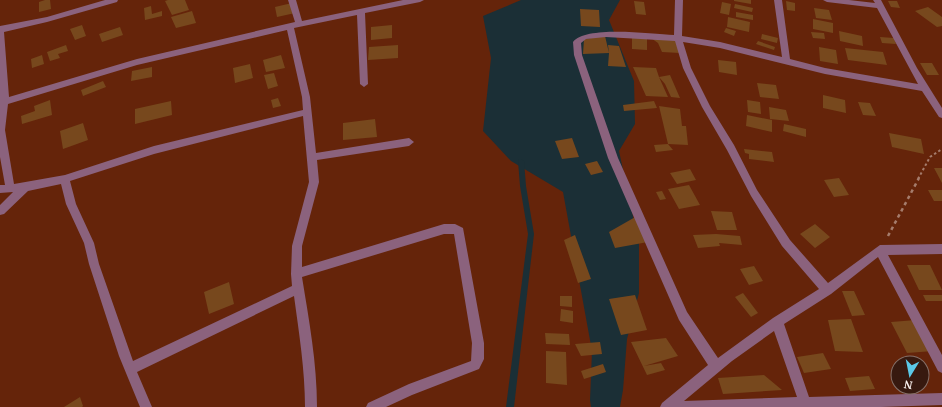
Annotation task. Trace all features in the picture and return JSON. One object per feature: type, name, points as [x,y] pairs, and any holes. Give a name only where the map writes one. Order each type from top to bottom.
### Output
[{"type":"street","points":[[114,0],[47,19],[0,30],[5,91],[2,103],[0,130],[5,189],[25,187],[65,179],[154,150],[307,112]]},
{"type":"street","points":[[292,0],[294,25],[306,97],[314,182],[297,246],[296,274],[305,332],[311,390],[311,407]]},
{"type":"street","points":[[2,103],[137,62],[294,25],[362,12],[407,1],[420,0]]},
{"type":"street","points":[[679,0],[678,38],[686,68],[706,107],[731,148],[754,193],[786,243],[827,290]]},
{"type":"street","points":[[778,0],[786,60]]},
{"type":"street","points":[[828,0],[879,3],[925,88],[942,115]]},
{"type":"street","points":[[362,12],[364,84]]},
{"type":"street","points":[[716,366],[683,316],[613,158],[576,46],[576,42],[584,37],[606,34],[678,38],[786,60],[825,70],[925,88]]},
{"type":"street","points":[[312,157],[409,142]]},
{"type":"street","points":[[65,179],[71,204],[88,243],[130,369],[146,407]]},
{"type":"street","points":[[0,211],[25,187]]},
{"type":"street","points":[[296,274],[444,229],[454,229],[459,231],[478,343],[478,359],[474,365],[409,390],[372,407]]},
{"type":"street","points":[[666,407],[716,366],[777,322],[827,290],[880,250],[942,249]]},
{"type":"street","points":[[880,250],[942,367]]},
{"type":"street","points":[[130,369],[298,289]]},
{"type":"street","points":[[777,322],[806,405]]},
{"type":"street","points":[[677,407],[806,405],[942,399]]},
{"type":"path","points":[[880,250],[930,157],[942,149]]},
{"type":"water","points":[[521,0],[620,0],[609,20],[634,81],[635,124],[619,151],[639,244],[639,293],[627,339],[623,390],[620,407],[591,407],[592,351],[563,192],[511,161],[483,131],[491,58],[483,16]]},
{"type":"building","points":[[50,0],[51,9],[39,12],[39,2]]},
{"type":"building","points":[[185,0],[189,10],[172,15],[165,1]]},
{"type":"building","points":[[751,0],[751,4],[734,1]]},
{"type":"building","points":[[634,1],[644,2],[646,15],[636,14]]},
{"type":"building","points":[[786,1],[795,3],[795,11],[787,10]]},
{"type":"building","points":[[888,1],[897,1],[900,8],[891,7]]},
{"type":"building","points":[[722,2],[731,4],[729,15],[720,13]]},
{"type":"building","points":[[292,3],[295,13],[277,17],[275,7]]},
{"type":"building","points":[[735,4],[753,8],[752,12],[734,8]]},
{"type":"building","points":[[151,6],[152,14],[162,11],[162,16],[145,20],[144,8]]},
{"type":"building","points":[[928,7],[942,17],[942,26],[937,27],[915,11]]},
{"type":"building","points":[[814,8],[829,10],[832,20],[816,18]]},
{"type":"building","points":[[580,9],[599,10],[600,27],[581,26]]},
{"type":"building","points":[[192,11],[196,23],[176,28],[171,17]]},
{"type":"building","points":[[736,12],[753,15],[753,20],[736,17]]},
{"type":"building","points":[[728,17],[750,22],[749,32],[727,27]]},
{"type":"building","points":[[813,19],[833,23],[833,33],[813,29]]},
{"type":"building","points":[[82,25],[86,36],[75,40],[70,29]]},
{"type":"building","points":[[392,25],[392,38],[371,40],[371,27]]},
{"type":"building","points":[[120,27],[123,35],[102,42],[99,34]]},
{"type":"building","points":[[726,28],[736,31],[734,36],[724,32]]},
{"type":"building","points":[[839,31],[862,36],[863,46],[840,41]]},
{"type":"building","points":[[811,32],[824,33],[825,39],[813,38]]},
{"type":"building","points":[[762,34],[778,38],[777,43],[761,39]]},
{"type":"building","points":[[605,36],[609,53],[583,54],[584,39]]},
{"type":"building","points":[[632,37],[647,37],[647,50],[632,49]]},
{"type":"building","points":[[880,37],[894,38],[896,44],[882,43]]},
{"type":"building","points":[[651,38],[679,40],[680,53],[662,52],[658,43]]},
{"type":"building","points":[[758,41],[775,47],[774,50],[756,44]]},
{"type":"building","points":[[66,45],[68,51],[58,54],[60,58],[50,61],[47,52]]},
{"type":"building","points":[[398,45],[398,58],[368,60],[369,47]]},
{"type":"building","points":[[608,45],[619,46],[626,67],[608,66]]},
{"type":"building","points":[[819,47],[836,50],[838,64],[820,61]]},
{"type":"building","points":[[845,48],[883,52],[887,65],[848,60]]},
{"type":"building","points":[[42,55],[44,64],[32,68],[31,59]]},
{"type":"building","points":[[281,55],[285,68],[266,72],[263,60]]},
{"type":"building","points":[[718,60],[736,62],[737,75],[719,72]]},
{"type":"building","points":[[920,63],[932,63],[939,75],[927,75]]},
{"type":"building","points":[[250,64],[253,78],[235,83],[233,68]]},
{"type":"building","points":[[152,67],[152,77],[131,81],[132,71]]},
{"type":"building","points":[[633,67],[656,68],[668,97],[646,96]]},
{"type":"building","points":[[274,73],[278,86],[268,89],[264,75]]},
{"type":"building","points":[[670,75],[680,98],[671,97],[665,84],[659,77]]},
{"type":"building","points":[[103,81],[106,87],[83,96],[81,90]]},
{"type":"building","points":[[757,83],[776,85],[779,99],[760,97]]},
{"type":"building","points":[[823,95],[845,100],[846,113],[823,108]]},
{"type":"building","points":[[278,98],[281,106],[273,108],[271,100]]},
{"type":"building","points":[[50,100],[52,115],[22,124],[21,116],[35,111],[34,106]]},
{"type":"building","points":[[747,100],[760,102],[761,114],[748,112]]},
{"type":"building","points":[[171,101],[172,115],[135,124],[135,109]]},
{"type":"building","points":[[654,101],[657,108],[624,111],[623,105]]},
{"type":"building","points":[[858,102],[870,103],[876,116],[863,115]]},
{"type":"building","points":[[659,106],[680,109],[682,126],[686,126],[688,145],[668,144]]},
{"type":"building","points":[[769,107],[786,110],[789,121],[770,119]]},
{"type":"building","points":[[747,115],[772,120],[772,132],[746,126]]},
{"type":"building","points":[[375,119],[377,137],[343,140],[343,123]]},
{"type":"building","points":[[83,123],[88,140],[63,149],[60,131]]},
{"type":"building","points":[[784,124],[806,129],[806,137],[783,131]]},
{"type":"building","points":[[889,133],[921,139],[924,154],[892,147]]},
{"type":"building","points":[[572,138],[579,157],[562,159],[555,141]]},
{"type":"building","points":[[668,144],[673,150],[656,152],[654,145]]},
{"type":"building","points":[[744,149],[772,152],[774,162],[749,159],[749,154],[745,153]]},
{"type":"building","points":[[597,161],[603,172],[591,175],[585,164]]},
{"type":"building","points":[[934,168],[942,168],[942,183]]},
{"type":"building","points":[[690,169],[696,180],[677,184],[670,173]]},
{"type":"building","points":[[839,178],[849,195],[834,197],[824,180]]},
{"type":"building","points":[[689,185],[700,205],[679,209],[668,189]]},
{"type":"building","points":[[928,190],[942,190],[942,201],[934,201]]},
{"type":"building","points":[[662,191],[666,199],[660,200],[656,192]]},
{"type":"building","points":[[711,211],[732,212],[737,230],[717,230]]},
{"type":"building","points":[[637,216],[648,242],[615,248],[609,232]]},
{"type":"building","points":[[815,224],[830,237],[815,248],[800,234]]},
{"type":"building","points":[[716,234],[740,236],[742,245],[719,243],[720,246],[698,248],[693,235]]},
{"type":"building","points":[[575,235],[591,279],[578,283],[564,240]]},
{"type":"building","points":[[907,265],[930,265],[942,290],[919,290]]},
{"type":"building","points":[[754,266],[763,281],[749,285],[740,269]]},
{"type":"building","points":[[229,282],[234,304],[209,314],[204,292]]},
{"type":"building","points":[[842,291],[854,291],[865,315],[852,316]]},
{"type":"building","points":[[743,293],[758,313],[751,317],[735,297]]},
{"type":"building","points":[[635,295],[647,330],[621,335],[609,299]]},
{"type":"building","points":[[923,295],[942,295],[942,301],[926,301]]},
{"type":"building","points":[[560,296],[572,296],[572,307],[560,306]]},
{"type":"building","points":[[561,309],[573,311],[573,323],[560,321]]},
{"type":"building","points":[[851,319],[863,352],[835,351],[828,320]]},
{"type":"building","points":[[916,320],[933,351],[907,353],[891,322]]},
{"type":"building","points":[[545,333],[569,334],[570,345],[546,344]]},
{"type":"building","points":[[666,338],[678,356],[644,366],[661,363],[665,370],[647,375],[631,342]]},
{"type":"building","points":[[600,342],[602,354],[581,356],[575,344]]},
{"type":"building","points":[[546,351],[566,352],[567,385],[546,383]]},
{"type":"building","points":[[823,353],[831,369],[804,373],[797,357]]},
{"type":"building","points":[[603,364],[606,372],[584,379],[581,371]]},
{"type":"building","points":[[764,375],[782,390],[723,394],[718,378]]},
{"type":"building","points":[[869,376],[875,389],[850,391],[845,378]]},
{"type":"building","points":[[80,397],[82,407],[64,407]]},
{"type":"waterway","points":[[510,407],[531,234],[523,186],[521,161]]}]
